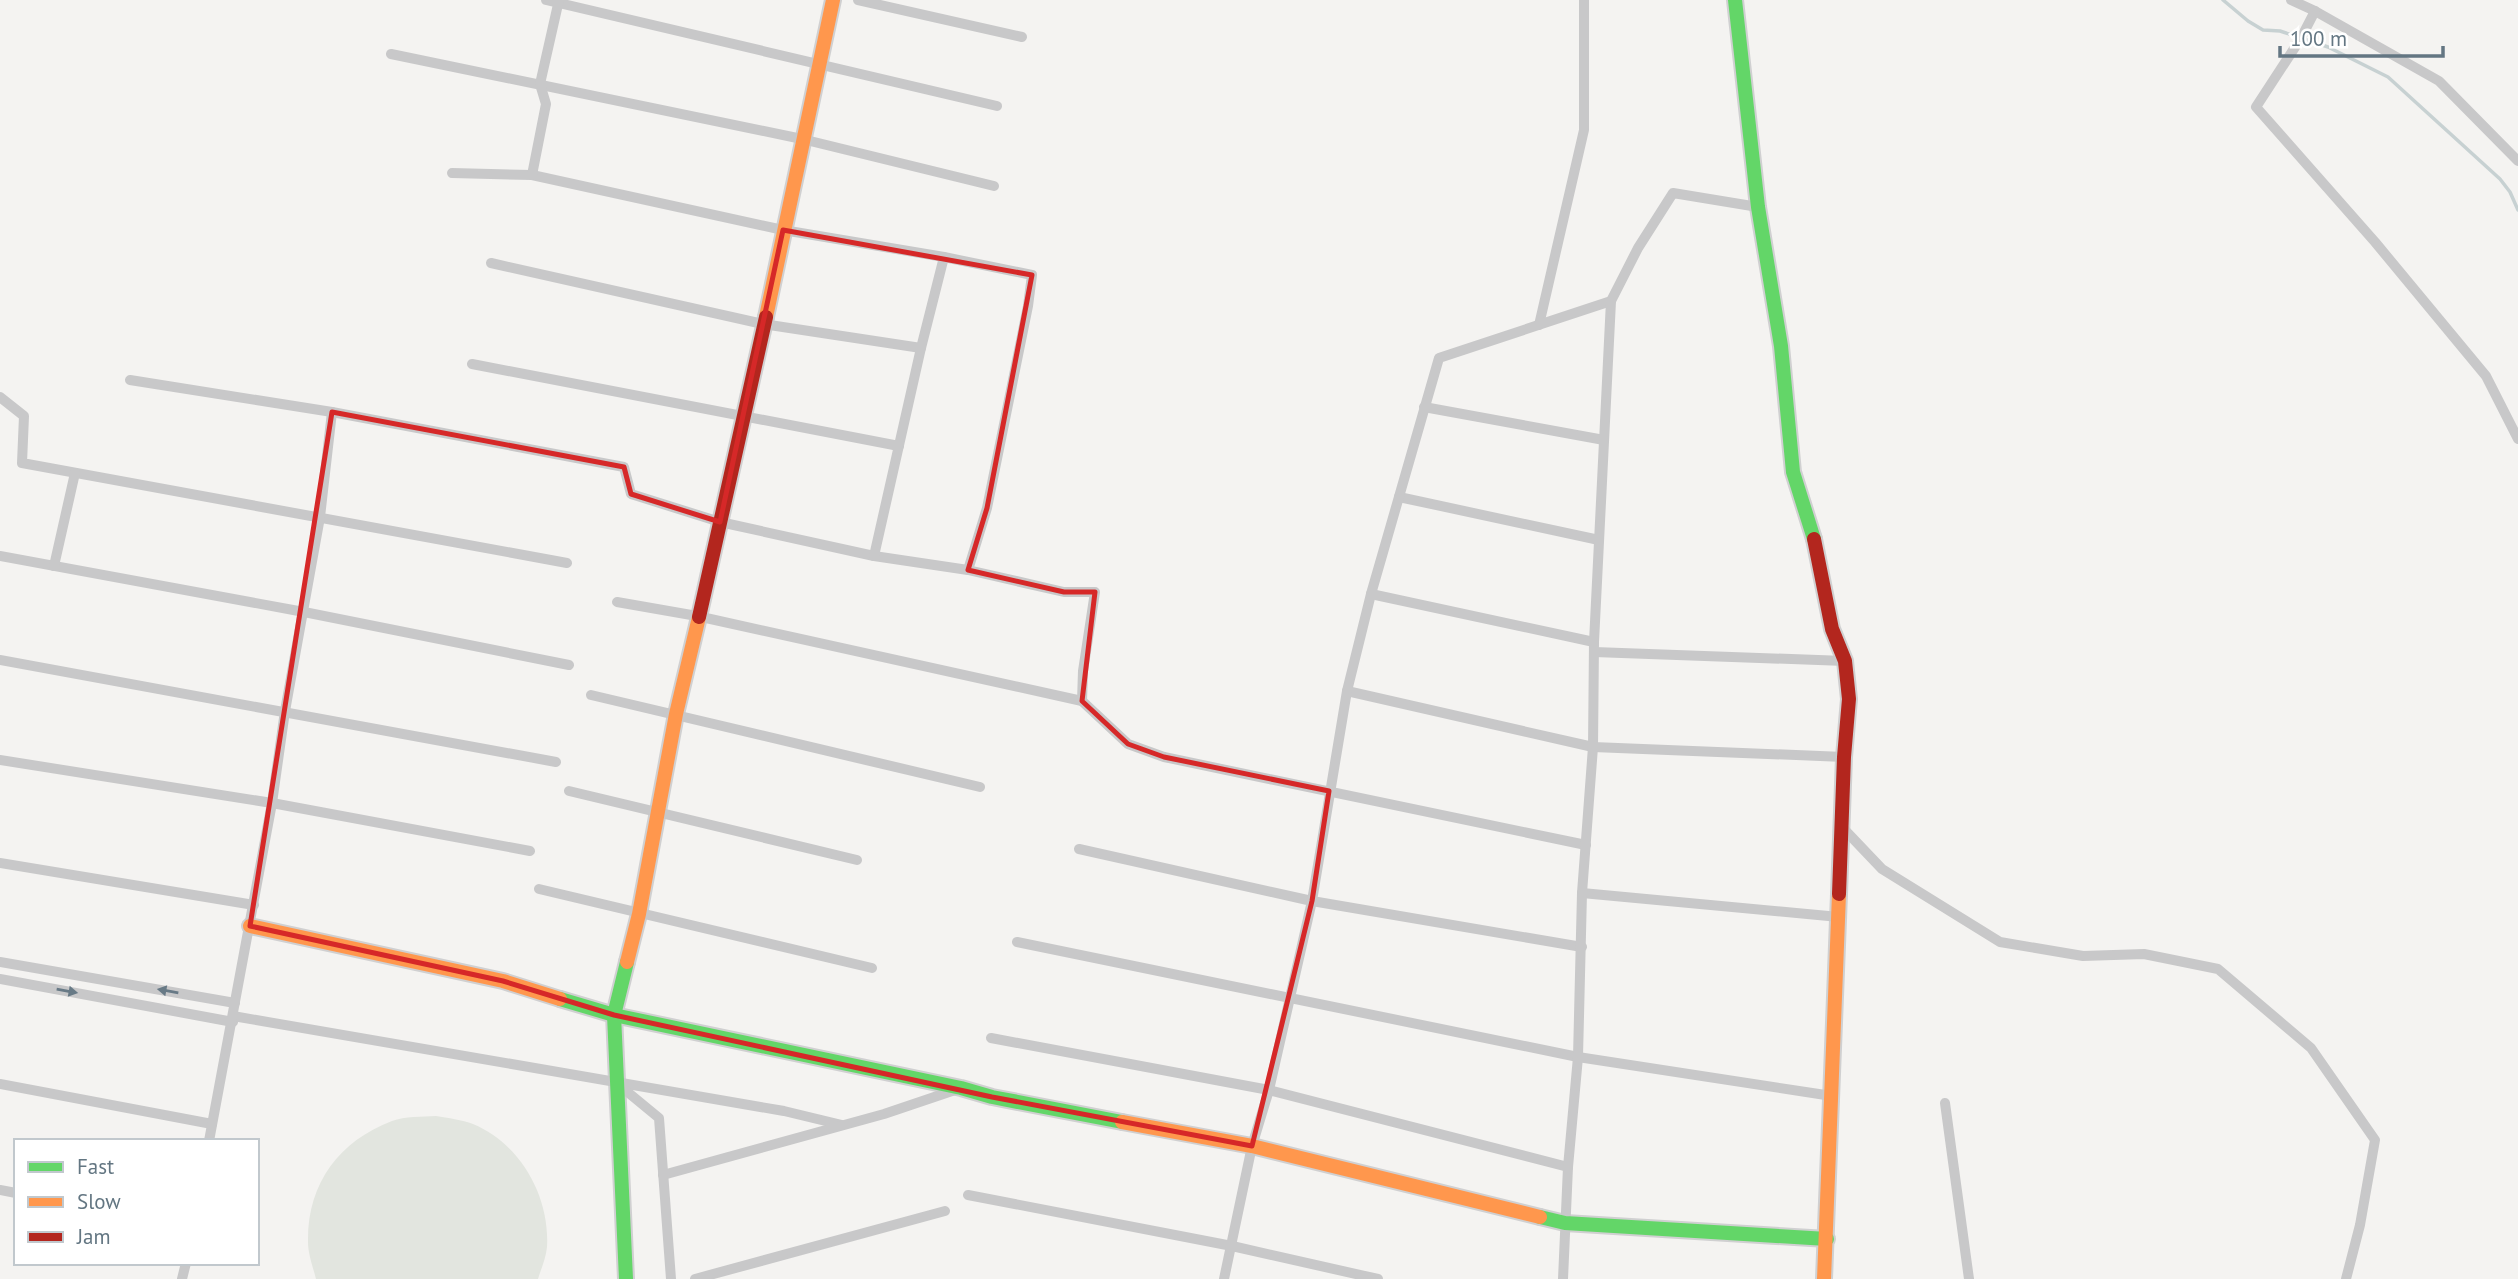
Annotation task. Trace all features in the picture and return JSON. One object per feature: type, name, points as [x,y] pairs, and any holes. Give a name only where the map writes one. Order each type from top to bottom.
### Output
[{"type":"street","points":[[546,0],[997,106]]},
{"type":"street","points":[[626,1279],[614,1015],[639,914],[676,714],[745,416],[762,324],[832,0]]},
{"type":"street","points":[[858,0],[1022,37]]},
{"type":"street","points":[[1539,325],[1584,130],[1584,0]]},
{"type":"street","points":[[1734,0],[1758,207],[1781,346],[1793,472],[1814,539],[1832,629],[1845,661],[1849,699],[1844,757],[1824,1279]]},
{"type":"street","points":[[2291,0],[2439,81],[2518,161]]},
{"type":"street","points":[[532,175],[546,104],[540,84],[559,1]]},
{"type":"street","points":[[2315,11],[2301,38],[2256,107],[2375,242],[2486,376],[2518,439]]},
{"type":"street","points":[[391,54],[802,139],[995,186]]},
{"type":"street","points":[[452,173],[532,175],[783,230],[1032,275],[987,508],[968,570]]},
{"type":"street","points":[[1563,1279],[1568,1167],[1578,1057],[1582,892],[1593,747],[1594,647],[1611,301],[1638,248],[1673,194],[1758,207]]},
{"type":"street","points":[[874,556],[920,348],[944,257]]},
{"type":"street","points":[[491,263],[762,324],[920,348]]},
{"type":"street","points":[[1224,1279],[1252,1146],[1269,1090],[1312,901],[1347,691],[1371,594],[1439,358],[1611,301]]},
{"type":"street","points":[[472,364],[899,446]]},
{"type":"street","points":[[130,380],[332,412],[624,467],[632,494],[720,522],[874,556],[968,570],[1064,593],[1095,592],[1083,671],[1082,701]]},
{"type":"street","points":[[0,397],[24,416],[22,463],[567,563]]},
{"type":"street","points":[[1424,407],[1604,440]]},
{"type":"street","points":[[209,1139],[272,803],[285,711],[320,517],[332,412]]},
{"type":"street","points":[[54,566],[75,473]]},
{"type":"street","points":[[1399,497],[1599,540]]},
{"type":"street","points":[[0,556],[304,612],[569,666]]},
{"type":"street","points":[[1371,594],[1594,647],[1845,661]]},
{"type":"street","points":[[617,601],[697,616],[1082,701],[1128,744],[1152,753],[1586,845]]},
{"type":"street","points":[[0,660],[556,762]]},
{"type":"street","points":[[1347,691],[1593,747],[1844,757]]},
{"type":"street","points":[[591,695],[980,787]]},
{"type":"street","points":[[0,760],[272,803],[530,851]]},
{"type":"street","points":[[569,791],[857,860]]},
{"type":"street","points":[[1842,827],[1882,869],[2000,942],[2082,956],[2144,954],[2218,969],[2311,1048],[2375,1140],[2360,1224],[2346,1279]]},
{"type":"street","points":[[1079,849],[1312,901],[1582,947]]},
{"type":"street","points":[[0,863],[254,905]]},
{"type":"street","points":[[539,889],[872,968]]},
{"type":"street","points":[[1582,892],[1839,917]]},
{"type":"street","points":[[250,926],[503,981],[614,1015],[961,1088],[992,1097],[1252,1146],[1566,1223],[1827,1239]]},
{"type":"street","points":[[1017,942],[1289,1000],[1578,1057],[1832,1096]]},
{"type":"street","points":[[0,962],[235,1003]]},
{"type":"street","points":[[0,979],[784,1111],[842,1125]]},
{"type":"street","points":[[991,1038],[1269,1090],[1568,1167]]},
{"type":"street","points":[[0,1084],[212,1124]]},
{"type":"street","points":[[618,1084],[659,1118],[671,1279]]},
{"type":"street","points":[[663,1175],[842,1125],[961,1088]]},
{"type":"street","points":[[1945,1102],[1969,1279]]},
{"type":"street","points":[[968,1195],[1232,1246],[1378,1279]]},
{"type":"street","points":[[695,1279],[945,1211]]},
{"type":"highlighted area","points":[[783,230],[1032,275],[987,508],[968,570],[1064,592],[1095,592],[1082,701],[1128,744],[1164,757],[1329,791],[1312,901],[1252,1146],[992,1097],[614,1015],[503,981],[250,926],[332,412],[624,467],[631,494],[720,522]]},
{"type":"shaded area","points":[[436,1116],[473,1124],[490,1133],[505,1145],[529,1174],[538,1191],[547,1228],[546,1251],[538,1279],[316,1279],[308,1247],[309,1221],[313,1201],[330,1167],[356,1140],[373,1130],[397,1119]]},
{"type":"waterway","points":[[2223,0],[2263,30],[2280,31],[2328,47],[2388,77],[2500,179],[2510,192],[2518,210]]},
{"type":"traffic: fast","points":[[1735,0],[1758,207],[1781,346],[1793,472],[1814,539]]},
{"type":"traffic: fast","points":[[626,1279],[614,1015],[627,962]]},
{"type":"traffic: fast","points":[[560,999],[614,1015],[961,1088],[992,1097],[1122,1122]]},
{"type":"traffic: fast","points":[[1540,1217],[1565,1223],[1827,1239]]},
{"type":"traffic: slow","points":[[766,317],[833,0]]},
{"type":"traffic: slow","points":[[627,962],[639,914],[676,714],[699,617]]},
{"type":"traffic: slow","points":[[1824,1279],[1839,894]]},
{"type":"traffic: slow","points":[[250,926],[503,981],[560,999]]},
{"type":"traffic: slow","points":[[1122,1122],[1252,1146],[1540,1217]]},
{"type":"traffic: jam","points":[[699,617],[766,317]]},
{"type":"traffic: jam","points":[[1814,539],[1832,629],[1845,661],[1849,699],[1839,894]]}]
